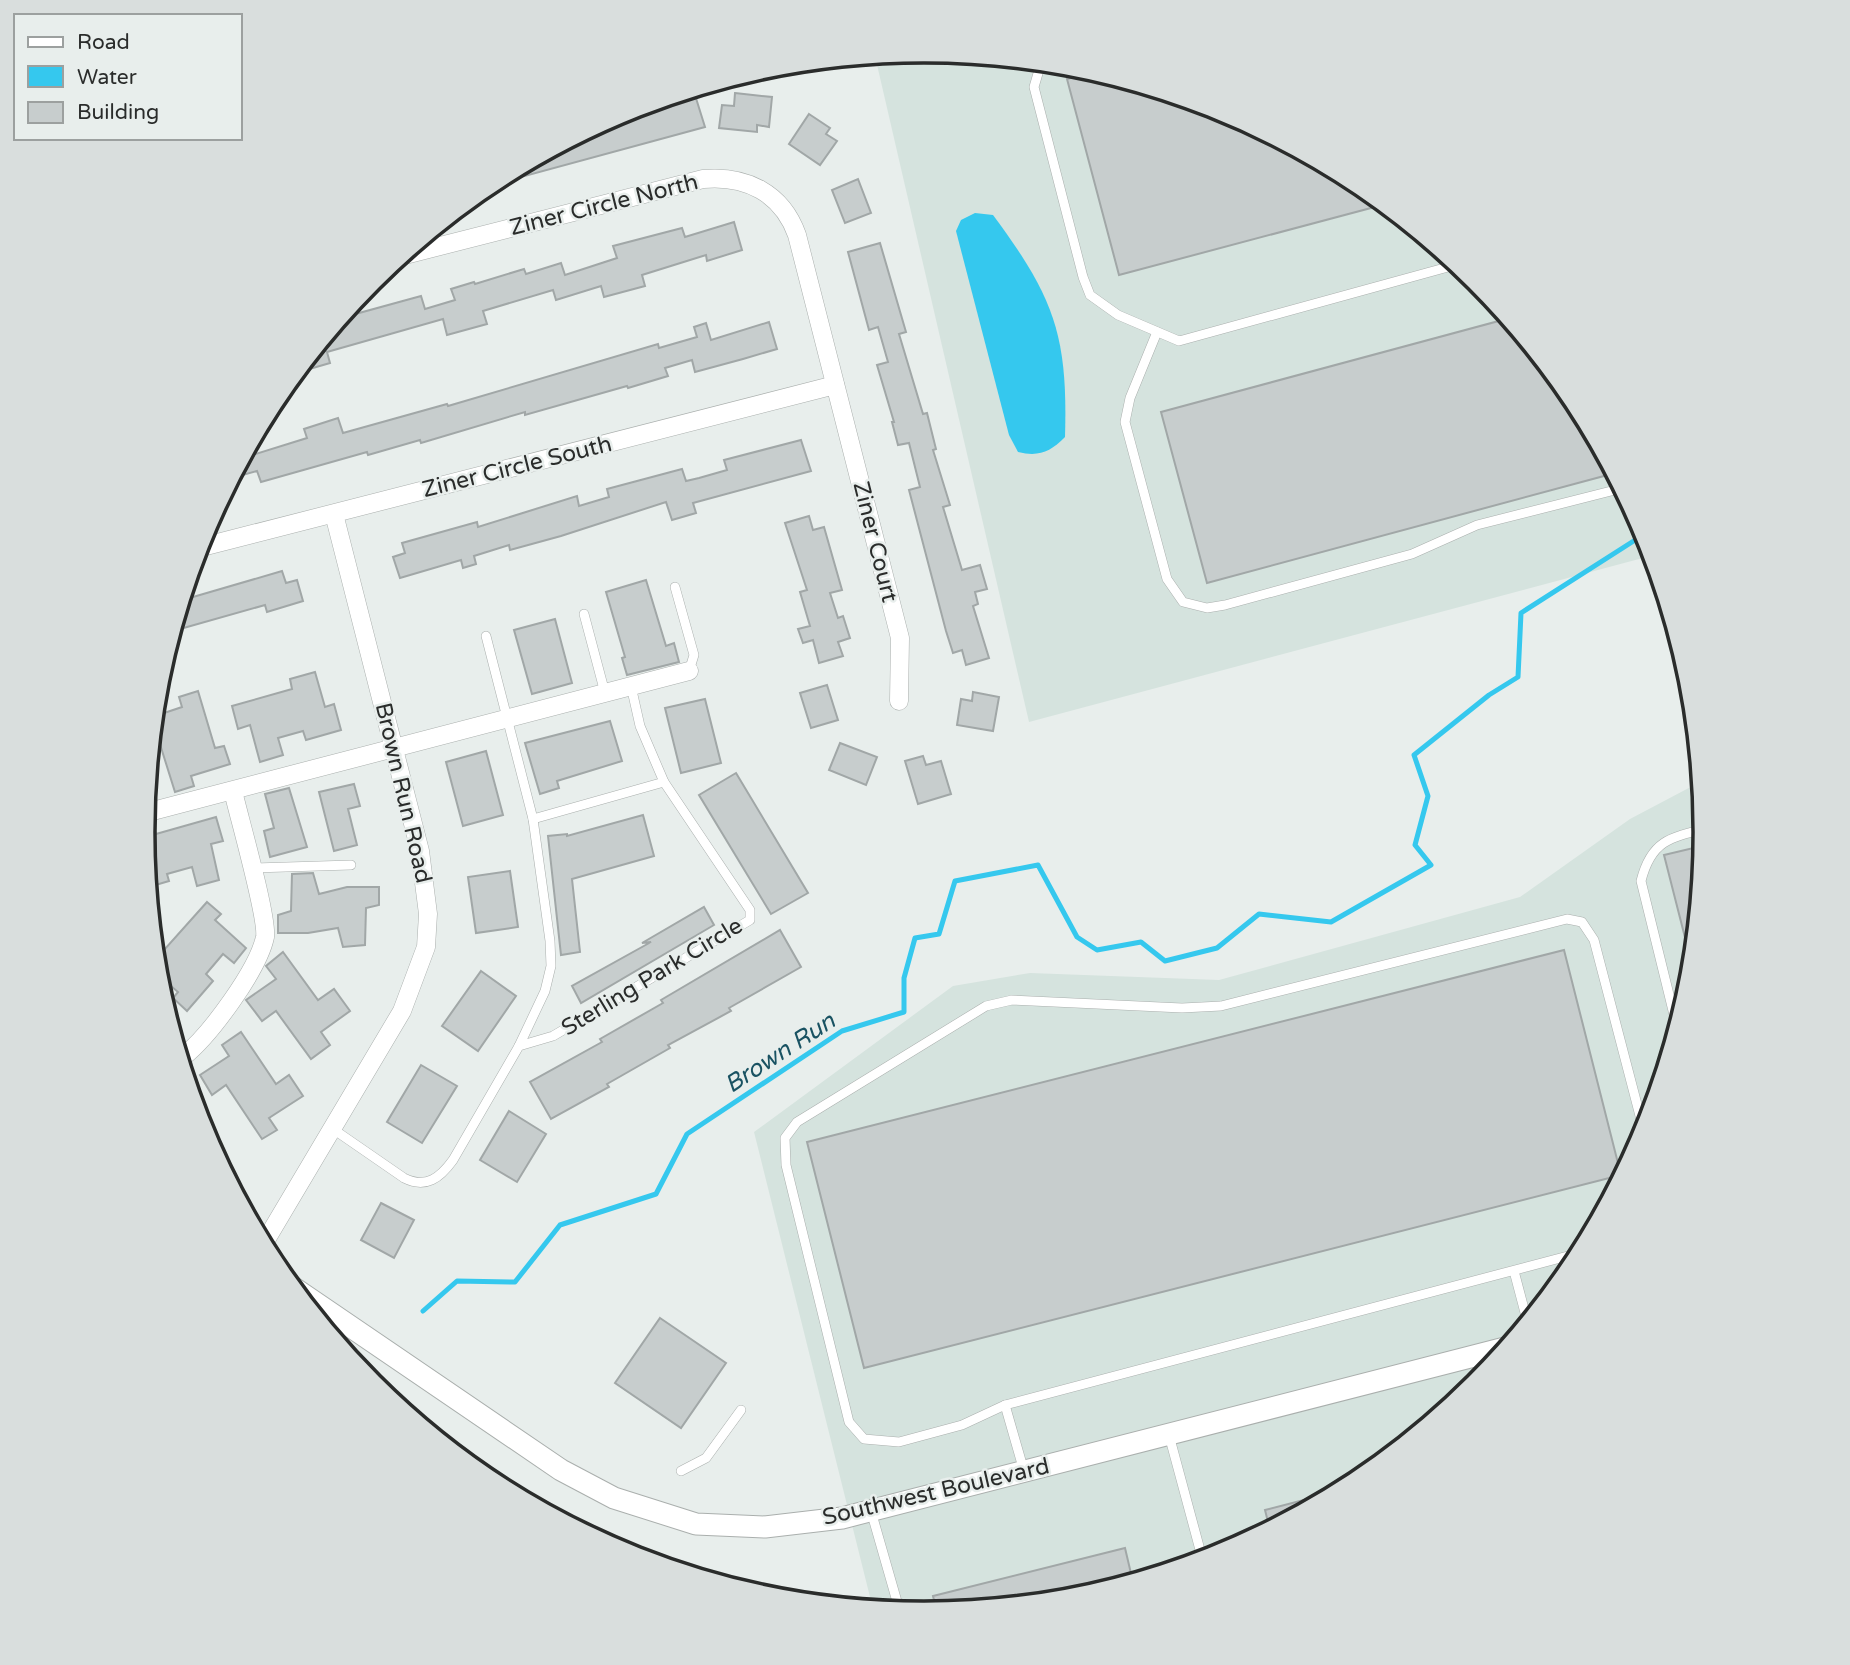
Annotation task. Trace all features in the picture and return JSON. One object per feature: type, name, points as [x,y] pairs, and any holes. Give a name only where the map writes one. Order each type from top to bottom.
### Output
[{"type":"street","name":"Ziner Circle North","points":[[422,251],[703,179],[723,177],[743,181],[777,201],[792,222],[835,385]]},
{"type":"street","name":"Ziner Circle South","points":[[211,545],[835,385]]},
{"type":"street","name":"Ziner Court","points":[[835,385],[900,638],[899,701]]},
{"type":"street","name":"Brown Run Road","points":[[269,1234],[402,1011],[426,947],[428,914],[425,880],[334,514]]},
{"type":"street","points":[[156,810],[689,671]]},
{"type":"street","points":[[188,1053],[198,1045],[223,1012],[256,960],[265,936],[233,791]]},
{"type":"street","name":"Southwest Boulevard","points":[[317,1304],[561,1470],[614,1498],[672,1518],[710,1525],[765,1527],[842,1518],[1492,1352]]},
{"type":"lane","points":[[1038,72],[1034,87],[1083,277],[1090,295],[1118,315],[1179,341],[1447,267]]},
{"type":"lane","points":[[1157,332],[1130,398],[1125,422],[1167,579],[1183,602],[1207,608],[1226,606],[1412,554],[1477,525],[1614,490]]},
{"type":"lane","points":[[675,587],[694,655],[689,671]]},
{"type":"lane","points":[[584,614],[605,693]]},
{"type":"lane","name":"Sterling Park Circle","points":[[332,1129],[404,1178],[414,1182],[432,1181],[441,1175],[453,1160],[519,1046],[545,991],[551,966],[541,863],[533,820],[486,636]]},
{"type":"lane","name":"Sterling Park Circle","points":[[519,1046],[553,1036],[750,920],[750,909],[664,782],[640,726],[631,686]]},
{"type":"lane","points":[[533,820],[664,782]]},
{"type":"lane","points":[[1673,1011],[1641,881],[1646,862],[1660,844],[1673,836],[1694,832]]},
{"type":"lane","points":[[251,869],[296,864],[351,864]]},
{"type":"lane","points":[[1567,1257],[1005,1405],[962,1424],[899,1442],[864,1439],[849,1422],[786,1165],[785,1138],[797,1122],[986,1006],[1012,1000],[1182,1008],[1221,1006],[1567,919],[1583,922],[1594,940],[1640,1116]]},
{"type":"lane","points":[[1514,1272],[1525,1313]]},
{"type":"lane","points":[[1005,1405],[1024,1472]]},
{"type":"lane","points":[[681,1471],[706,1458],[741,1410]]},
{"type":"lane","points":[[1169,1434],[1200,1550]]},
{"type":"lane","points":[[871,1511],[897,1601]]},
{"type":"shaded area","points":[[877,65],[975,65],[1075,78],[1124,89],[1172,104],[1265,142],[1353,193],[1432,254],[1504,325],[1565,405],[1591,448],[1615,492],[1644,558],[1029,722]]},
{"type":"shaded area","points":[[1693,786],[1693,883],[1688,933],[1668,1032],[1636,1127],[1591,1217],[1565,1260],[1535,1301],[1504,1340],[1469,1377],[1393,1443],[1310,1499],[1265,1523],[1172,1561],[1124,1576],[1025,1595],[925,1602],[871,1600],[754,1132],[953,986],[1030,973],[1219,980],[1520,897],[1630,819]]},
{"type":"water","points":[[975,213],[993,215],[1030,270],[1053,318],[1064,371],[1065,437],[1044,452],[1018,452],[1009,435],[956,231],[961,220]]},
{"type":"building","points":[[1075,78],[1124,89],[1219,122],[1310,166],[1373,207],[1119,275],[1067,79]]},
{"type":"building","points":[[735,93],[772,97],[769,127],[757,125],[757,132],[719,128],[722,105],[734,106]]},
{"type":"building","points":[[696,98],[705,127],[524,176],[585,142]]},
{"type":"building","points":[[809,114],[830,128],[826,134],[837,141],[820,165],[789,144]]},
{"type":"building","points":[[858,179],[871,213],[845,223],[832,190]]},
{"type":"building","points":[[734,222],[742,250],[707,261],[706,255],[642,275],[645,286],[604,297],[601,286],[556,300],[553,290],[483,311],[487,324],[447,335],[443,319],[327,352],[330,363],[312,368],[357,314],[421,296],[425,309],[455,300],[451,289],[474,282],[475,284],[524,269],[526,274],[561,263],[565,275],[617,258],[613,246],[682,228],[685,237]]},
{"type":"building","points":[[880,243],[906,332],[899,334],[923,414],[927,413],[936,449],[933,450],[950,505],[943,507],[962,570],[980,565],[987,589],[975,592],[978,604],[973,606],[989,658],[966,665],[962,650],[953,653],[946,631],[909,490],[920,487],[909,443],[898,445],[877,365],[888,362],[878,327],[869,330],[848,252]]},
{"type":"building","points":[[1500,321],[1565,405],[1606,475],[1207,583],[1161,412]]},
{"type":"building","points":[[769,322],[777,349],[695,372],[692,360],[665,368],[668,376],[628,388],[627,386],[525,415],[525,412],[421,443],[420,440],[368,455],[367,452],[261,482],[257,471],[245,474],[256,454],[307,438],[304,429],[338,418],[343,433],[447,404],[448,406],[658,344],[659,348],[697,337],[694,327],[706,323],[711,340]]},
{"type":"building","points":[[801,440],[811,471],[693,503],[696,513],[672,520],[666,502],[561,536],[510,550],[509,545],[474,556],[476,564],[463,568],[461,560],[400,578],[393,557],[405,553],[402,543],[477,522],[478,527],[577,496],[579,506],[609,497],[607,489],[682,469],[686,481],[699,478],[727,470],[724,460]]},
{"type":"building","points":[[809,516],[813,530],[824,527],[842,590],[830,593],[838,618],[843,616],[850,638],[838,642],[843,656],[819,663],[813,640],[803,643],[798,629],[810,626],[800,592],[807,590],[785,523]]},
{"type":"building","points":[[282,571],[286,583],[297,580],[303,601],[267,612],[265,605],[183,628],[193,597]]},
{"type":"building","points":[[646,580],[666,646],[674,643],[679,662],[627,675],[622,658],[625,657],[606,592]]},
{"type":"building","points":[[555,619],[572,683],[532,694],[514,630]]},
{"type":"building","points":[[315,672],[325,707],[334,704],[341,730],[306,740],[303,731],[278,738],[283,755],[260,762],[250,725],[238,729],[232,706],[292,689],[290,679]]},
{"type":"building","points":[[827,685],[838,720],[811,728],[800,693]]},
{"type":"building","points":[[198,691],[215,748],[224,746],[230,764],[191,776],[194,786],[175,792],[161,746],[165,713],[182,707],[179,697]]},
{"type":"building","points":[[973,692],[999,697],[993,731],[957,725],[961,699],[972,701]]},
{"type":"building","points":[[705,699],[721,763],[681,773],[665,708]]},
{"type":"building","points":[[610,721],[622,761],[557,781],[559,788],[540,794],[525,743]]},
{"type":"building","points":[[840,743],[877,757],[866,785],[829,770]]},
{"type":"building","points":[[486,751],[503,815],[463,826],[446,762]]},
{"type":"building","points":[[923,756],[926,765],[941,761],[951,794],[918,804],[905,761]]},
{"type":"building","points":[[736,773],[808,893],[771,914],[699,795]]},
{"type":"building","points":[[354,784],[360,806],[348,809],[357,845],[334,851],[319,792]]},
{"type":"building","points":[[289,788],[307,847],[270,857],[264,831],[274,828],[265,794]]},
{"type":"building","points":[[643,815],[654,856],[572,879],[580,952],[561,955],[548,836],[567,836]]},
{"type":"building","points":[[216,817],[223,841],[211,844],[219,880],[197,886],[192,867],[167,874],[169,881],[157,885],[155,831],[156,834]]},
{"type":"building","points":[[1694,848],[1686,943],[1664,855]]},
{"type":"building","points":[[510,871],[518,927],[476,933],[468,877]]},
{"type":"building","points":[[313,873],[319,894],[347,887],[379,887],[379,905],[366,908],[365,945],[343,947],[338,928],[308,933],[278,933],[278,915],[291,911],[292,874]]},
{"type":"building","points":[[207,902],[221,914],[215,920],[246,948],[234,963],[223,954],[206,974],[213,981],[187,1011],[174,999],[178,992],[171,986],[165,949]]},
{"type":"building","points":[[704,907],[714,925],[581,1003],[572,986],[651,942],[642,943]]},
{"type":"building","points":[[780,930],[801,967],[729,1008],[731,1011],[668,1045],[670,1048],[607,1084],[609,1087],[551,1119],[530,1082],[602,1042],[600,1039],[663,1003],[661,1000]]},
{"type":"building","points":[[1564,950],[1619,1165],[1613,1177],[864,1368],[807,1142]]},
{"type":"building","points":[[283,952],[318,1000],[334,989],[350,1011],[321,1032],[330,1045],[311,1059],[276,1011],[262,1021],[246,1000],[276,979],[266,966]]},
{"type":"building","points":[[481,971],[516,996],[478,1051],[442,1026]]},
{"type":"building","points":[[241,1032],[276,1084],[289,1075],[303,1096],[269,1118],[277,1130],[262,1139],[226,1085],[212,1095],[200,1075],[229,1056],[222,1045]]},
{"type":"building","points":[[421,1065],[457,1086],[422,1143],[387,1122]]},
{"type":"building","points":[[509,1111],[546,1134],[517,1182],[480,1160]]},
{"type":"building","points":[[381,1203],[414,1220],[394,1258],[361,1240]]},
{"type":"building","points":[[660,1318],[726,1363],[681,1428],[615,1383]]},
{"type":"building","points":[[1312,1498],[1268,1521],[1265,1510]]},
{"type":"building","points":[[1125,1548],[1131,1574],[1025,1595],[934,1602],[933,1596]]},
{"type":"waterway","name":"Brown Run","points":[[423,1311],[457,1281],[515,1282],[560,1225],[656,1194],[687,1134],[842,1031],[904,1012],[904,978],[915,938],[939,934],[955,881],[1038,865],[1077,937],[1097,950],[1141,942],[1165,961],[1217,948],[1259,914],[1331,922],[1431,865],[1415,845],[1428,796],[1414,755],[1489,695],[1518,677],[1521,613],[1636,539]]}]
